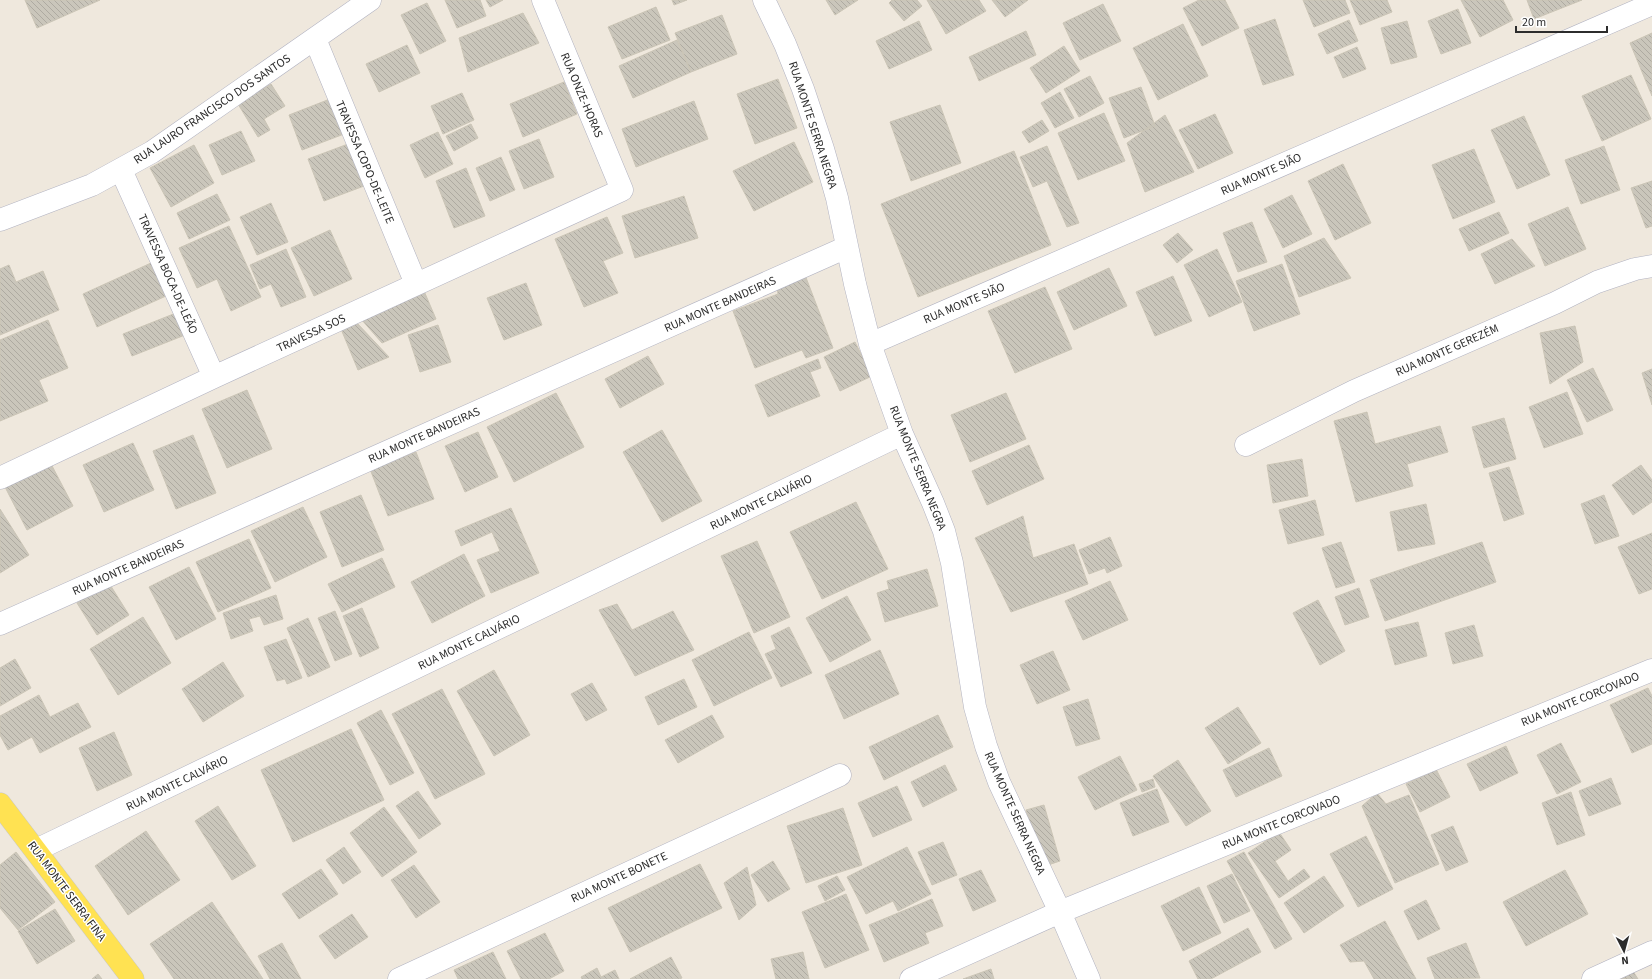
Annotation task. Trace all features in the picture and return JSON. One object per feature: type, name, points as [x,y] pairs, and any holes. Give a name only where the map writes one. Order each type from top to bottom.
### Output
[{"type":"main road","name":"RUA MONTE SERRA FINA","points":[[0,804],[133,979]]},
{"type":"street","name":"RUA LAURO FRANCISCO DOS SANTOS","points":[[0,220],[92,185],[121,170],[174,137],[370,0]]},
{"type":"street","name":"RUA ONZE-HORAS","points":[[543,0],[622,190]]},
{"type":"street","name":"RUA MONTE SERRA NEGRA","points":[[764,0],[798,76],[823,149],[870,344],[902,434],[944,531],[952,563],[975,707],[986,746],[999,782],[1060,912],[1089,979]]},
{"type":"street","name":"RUA MONTE SIÃO","points":[[870,344],[1652,4]]},
{"type":"street","name":"TRAVESSA COPO-DE-LEITE","points":[[314,39],[416,284]]},
{"type":"street","name":"TRAVESSA BOCA-DE-LEÃO","points":[[121,170],[214,377]]},
{"type":"street","name":"TRAVESSA SOS","points":[[0,478],[214,377],[622,190]]},
{"type":"street","name":"RUA MONTE BANDEIRAS","points":[[0,624],[847,247]]},
{"type":"street","name":"RUA MONTE GEREZÉM","points":[[1246,445],[1354,391],[1555,303],[1597,282],[1635,269],[1652,266]]},
{"type":"street","name":"RUA MONTE CALVÁRIO","points":[[36,850],[902,434]]},
{"type":"street","name":"RUA MONTE CORCOVADO","points":[[911,979],[1060,912],[1652,670]]},
{"type":"street","name":"RUA MONTE BONETE","points":[[399,979],[840,775]]},
{"type":"street","points":[[1593,979],[1652,952]]},
{"type":"building","points":[[25,0],[100,0],[37,28]]},
{"type":"building","points":[[445,0],[480,0],[486,16],[457,28]]},
{"type":"building","points":[[486,0],[503,0],[490,7]]},
{"type":"building","points":[[672,0],[687,0],[674,5]]},
{"type":"building","points":[[826,0],[858,0],[835,15]]},
{"type":"building","points":[[892,0],[917,0],[922,6],[904,21],[889,3]]},
{"type":"building","points":[[927,0],[979,0],[986,11],[946,34]]},
{"type":"building","points":[[992,0],[1028,0],[1005,17]]},
{"type":"building","points":[[1199,0],[1225,0],[1239,28],[1202,46],[1183,8]]},
{"type":"building","points":[[1303,0],[1345,0],[1350,13],[1314,27]]},
{"type":"building","points":[[1350,0],[1387,0],[1392,12],[1360,25]]},
{"type":"building","points":[[1461,0],[1503,0],[1513,20],[1480,37]]},
{"type":"building","points":[[1527,0],[1582,0],[1534,19]]},
{"type":"building","points":[[427,3],[446,41],[420,54],[401,15]]},
{"type":"building","points":[[1103,4],[1121,41],[1080,60],[1063,23]]},
{"type":"building","points":[[656,7],[670,40],[622,59],[608,27]]},
{"type":"building","points":[[1458,9],[1471,43],[1441,54],[1428,21]]},
{"type":"building","points":[[523,13],[539,43],[468,72],[459,38]]},
{"type":"building","points":[[722,15],[737,54],[691,72],[675,33]]},
{"type":"building","points":[[1275,19],[1294,75],[1263,85],[1244,30]]},
{"type":"building","points":[[1349,20],[1358,41],[1327,54],[1318,34]]},
{"type":"building","points":[[919,21],[932,50],[889,69],[876,41]]},
{"type":"building","points":[[1407,21],[1417,57],[1391,64],[1381,28]]},
{"type":"building","points":[[1183,24],[1208,76],[1158,100],[1133,48]]},
{"type":"building","points":[[1026,31],[1036,55],[979,81],[969,57]]},
{"type":"building","points":[[1652,33],[1652,96],[1630,43]]},
{"type":"building","points":[[677,40],[691,72],[633,98],[619,66]]},
{"type":"building","points":[[407,45],[420,73],[379,92],[366,64]]},
{"type":"building","points":[[1064,46],[1080,71],[1046,93],[1030,68]]},
{"type":"building","points":[[1357,47],[1366,69],[1343,78],[1334,57]]},
{"type":"building","points":[[1631,75],[1651,119],[1602,141],[1582,96]]},
{"type":"building","points":[[1090,76],[1104,103],[1079,117],[1064,89]]},
{"type":"building","points":[[778,79],[797,128],[755,144],[737,94]]},
{"type":"building","points":[[564,82],[577,114],[523,137],[510,104]]},
{"type":"building","points":[[271,84],[285,106],[264,119],[270,130],[258,137],[238,104]]},
{"type":"building","points":[[1141,87],[1155,126],[1124,138],[1109,98]]},
{"type":"building","points":[[1060,92],[1074,118],[1055,128],[1041,103]]},
{"type":"building","points":[[462,93],[474,120],[443,134],[431,106]]},
{"type":"building","points":[[330,99],[344,134],[302,150],[289,115]]},
{"type":"building","points":[[694,101],[708,139],[636,167],[622,129]]},
{"type":"building","points":[[940,105],[961,163],[911,181],[890,122]]},
{"type":"building","points":[[1104,113],[1125,161],[1078,180],[1058,133]]},
{"type":"building","points":[[1215,114],[1233,153],[1198,169],[1179,130]]},
{"type":"building","points":[[1165,115],[1194,172],[1145,192],[1127,143]]},
{"type":"building","points":[[1524,116],[1550,175],[1517,189],[1491,130]]},
{"type":"building","points":[[1042,120],[1049,131],[1029,143],[1022,132]]},
{"type":"building","points":[[471,124],[478,138],[454,151],[446,136]]},
{"type":"building","points":[[241,131],[255,161],[222,175],[209,145]]},
{"type":"building","points":[[438,132],[453,164],[425,178],[410,145]]},
{"type":"building","points":[[539,139],[554,177],[524,189],[509,151]]},
{"type":"building","points":[[794,142],[813,182],[754,211],[733,171]]},
{"type":"building","points":[[348,144],[364,186],[324,201],[308,159]]},
{"type":"building","points":[[194,145],[214,183],[171,207],[150,168]]},
{"type":"building","points":[[1047,146],[1079,223],[1067,227],[1047,181],[1033,187],[1020,157]]},
{"type":"building","points":[[1604,146],[1620,190],[1581,204],[1565,160]]},
{"type":"building","points":[[1474,149],[1495,202],[1453,219],[1432,165]]},
{"type":"building","points":[[1014,151],[1051,245],[918,297],[881,204]]},
{"type":"building","points":[[501,157],[515,190],[490,201],[476,168]]},
{"type":"building","points":[[1343,164],[1371,223],[1335,240],[1308,181]]},
{"type":"building","points":[[466,168],[485,216],[454,228],[436,181]]},
{"type":"building","points":[[1652,181],[1652,226],[1646,228],[1631,188]]},
{"type":"building","points":[[217,194],[230,220],[189,239],[177,213]]},
{"type":"building","points":[[1292,195],[1312,234],[1283,248],[1264,209]]},
{"type":"building","points":[[684,196],[698,238],[635,258],[622,216]]},
{"type":"building","points":[[271,203],[288,242],[257,255],[240,217]]},
{"type":"building","points":[[1568,207],[1586,249],[1545,266],[1528,224]]},
{"type":"building","points":[[1499,212],[1509,233],[1469,251],[1459,229]]},
{"type":"building","points":[[607,217],[623,253],[603,261],[618,293],[584,307],[555,239]]},
{"type":"building","points":[[1252,222],[1267,262],[1238,272],[1223,233]]},
{"type":"building","points":[[229,226],[261,297],[231,311],[217,279],[197,288],[179,248]]},
{"type":"building","points":[[330,230],[352,279],[314,296],[291,248]]},
{"type":"building","points":[[1178,233],[1193,250],[1177,263],[1163,245]]},
{"type":"building","points":[[1324,238],[1351,278],[1299,297],[1284,256]]},
{"type":"building","points":[[1512,239],[1535,266],[1495,284],[1481,254]]},
{"type":"building","points":[[286,249],[306,297],[281,307],[271,284],[260,289],[250,265]]},
{"type":"building","points":[[1217,249],[1242,302],[1209,317],[1184,265]]},
{"type":"building","points":[[151,263],[166,296],[97,327],[83,294]]},
{"type":"building","points":[[1282,264],[1300,314],[1254,331],[1236,281]]},
{"type":"building","points":[[9,265],[16,282],[43,271],[59,310],[0,335],[0,269]]},
{"type":"building","points":[[1109,268],[1127,306],[1074,330],[1057,292]]},
{"type":"building","points":[[805,275],[833,348],[806,358],[802,350],[755,368],[733,311],[778,294],[777,286]]},
{"type":"building","points":[[1173,276],[1192,321],[1155,336],[1136,292]]},
{"type":"building","points":[[526,283],[542,325],[504,340],[487,298]]},
{"type":"building","points":[[1045,287],[1072,349],[1015,373],[988,311]]},
{"type":"building","points":[[424,291],[436,319],[382,343],[361,319]]},
{"type":"building","points":[[176,313],[185,335],[132,356],[123,334]]},
{"type":"building","points":[[48,320],[68,368],[39,380],[48,401],[0,421],[0,340]]},
{"type":"building","points":[[357,323],[389,357],[358,370],[341,329]]},
{"type":"building","points":[[438,325],[451,362],[420,372],[408,335]]},
{"type":"building","points":[[1575,326],[1583,362],[1550,384],[1540,333]]},
{"type":"building","points":[[855,342],[872,376],[840,391],[824,357]]},
{"type":"building","points":[[648,356],[664,384],[620,408],[605,379]]},
{"type":"building","points":[[818,359],[821,368],[810,372],[820,396],[768,417],[755,385]]},
{"type":"building","points":[[1593,368],[1613,410],[1587,422],[1567,380]]},
{"type":"building","points":[[1652,369],[1652,405],[1642,373]]},
{"type":"building","points":[[247,390],[272,449],[227,468],[202,409]]},
{"type":"building","points":[[1567,392],[1583,434],[1544,448],[1529,407]]},
{"type":"building","points":[[556,393],[584,447],[514,482],[487,427]]},
{"type":"building","points":[[1006,393],[1026,439],[970,462],[951,415]]},
{"type":"building","points":[[1367,412],[1375,444],[1440,426],[1448,452],[1407,464],[1413,486],[1356,502],[1334,421]]},
{"type":"building","points":[[1504,418],[1516,459],[1484,468],[1472,427]]},
{"type":"building","points":[[662,430],[702,501],[662,522],[623,452]]},
{"type":"building","points":[[478,432],[498,477],[465,492],[445,446]]},
{"type":"building","points":[[193,435],[216,493],[176,509],[153,451]]},
{"type":"building","points":[[133,443],[154,490],[104,512],[83,465]]},
{"type":"building","points":[[1029,445],[1044,479],[987,505],[972,471]]},
{"type":"building","points":[[416,452],[434,499],[388,516],[370,469]]},
{"type":"building","points":[[1302,459],[1308,496],[1273,503],[1267,465]]},
{"type":"building","points":[[50,462],[73,506],[27,530],[4,485]]},
{"type":"building","points":[[1641,465],[1652,480],[1652,502],[1633,515],[1612,485]]},
{"type":"building","points":[[1509,467],[1524,514],[1504,521],[1489,473]]},
{"type":"building","points":[[361,495],[384,550],[342,567],[320,512]]},
{"type":"building","points":[[1604,495],[1619,536],[1595,544],[1581,504]]},
{"type":"building","points":[[1315,500],[1324,535],[1288,544],[1279,510]]},
{"type":"building","points":[[856,502],[888,569],[822,599],[790,532]]},
{"type":"building","points":[[1426,504],[1435,544],[1398,551],[1390,512]]},
{"type":"building","points":[[303,507],[327,557],[275,582],[251,531]]},
{"type":"building","points":[[511,508],[539,573],[491,593],[477,560],[500,551],[492,532],[461,546],[455,531]]},
{"type":"building","points":[[0,509],[29,555],[0,573]]},
{"type":"building","points":[[1023,516],[1033,558],[1074,544],[1088,584],[1011,612],[975,538]]},
{"type":"building","points":[[1652,533],[1652,589],[1639,594],[1618,547]]},
{"type":"building","points":[[1110,537],[1122,566],[1107,573],[1105,568],[1089,574],[1079,550]]},
{"type":"building","points":[[249,539],[271,588],[218,612],[196,562]]},
{"type":"building","points":[[757,541],[790,617],[754,633],[721,556]]},
{"type":"building","points":[[1341,542],[1355,582],[1336,588],[1322,548]]},
{"type":"building","points":[[1482,542],[1496,582],[1385,621],[1370,580]]},
{"type":"building","points":[[464,554],[485,596],[432,623],[411,582]]},
{"type":"building","points":[[382,558],[395,587],[342,612],[328,584]]},
{"type":"building","points":[[189,567],[216,619],[176,640],[149,587]]},
{"type":"building","points":[[927,569],[938,606],[885,622],[877,593],[889,589],[887,581]]},
{"type":"building","points":[[1110,581],[1128,620],[1083,640],[1065,601]]},
{"type":"building","points":[[109,583],[129,615],[97,635],[77,603]]},
{"type":"building","points":[[1359,588],[1369,617],[1345,625],[1335,597]]},
{"type":"building","points":[[276,595],[283,619],[264,625],[260,616],[249,619],[253,631],[231,639],[223,613]]},
{"type":"building","points":[[847,596],[871,640],[830,662],[806,618]]},
{"type":"building","points":[[1318,600],[1345,651],[1320,665],[1293,613]]},
{"type":"building","points":[[617,604],[632,630],[673,611],[694,650],[635,676],[599,610]]},
{"type":"building","points":[[362,608],[379,648],[360,657],[343,616]]},
{"type":"building","points":[[335,611],[352,654],[335,661],[318,618]]},
{"type":"building","points":[[143,617],[171,663],[118,695],[90,649]]},
{"type":"building","points":[[308,618],[330,667],[308,677],[287,628]]},
{"type":"building","points":[[1418,622],[1427,656],[1395,665],[1385,630]]},
{"type":"building","points":[[1474,625],[1483,656],[1453,664],[1445,633]]},
{"type":"building","points":[[789,627],[812,673],[781,687],[765,654],[776,649],[771,636]]},
{"type":"building","points":[[749,632],[772,678],[714,706],[692,660]]},
{"type":"building","points":[[286,639],[302,678],[287,684],[285,679],[277,681],[264,647]]},
{"type":"building","points":[[880,650],[899,694],[844,719],[825,675]]},
{"type":"building","points":[[1053,651],[1070,690],[1037,704],[1020,665]]},
{"type":"building","points":[[15,659],[31,688],[0,706],[0,668]]},
{"type":"building","points":[[223,662],[244,696],[203,722],[182,689]]},
{"type":"building","points":[[494,670],[530,735],[494,756],[457,691]]},
{"type":"building","points":[[684,679],[697,707],[658,725],[645,697]]},
{"type":"building","points":[[592,683],[607,710],[586,721],[571,694]]},
{"type":"building","points":[[1648,688],[1652,696],[1652,744],[1632,753],[1610,705]]},
{"type":"building","points":[[442,689],[485,774],[435,799],[392,714]]},
{"type":"building","points":[[39,695],[50,717],[78,703],[91,727],[40,753],[32,737],[8,750],[0,735],[0,716]]},
{"type":"building","points":[[1088,699],[1100,739],[1076,746],[1063,707]]},
{"type":"building","points":[[1238,707],[1261,743],[1228,764],[1205,728]]},
{"type":"building","points":[[381,710],[414,773],[390,785],[357,723]]},
{"type":"building","points":[[712,715],[724,737],[678,763],[665,740]]},
{"type":"building","points":[[938,715],[953,747],[884,780],[869,747]]},
{"type":"building","points":[[351,729],[384,800],[293,842],[261,770]]},
{"type":"building","points":[[114,732],[132,775],[97,791],[79,748]]},
{"type":"building","points":[[1561,743],[1581,782],[1557,794],[1537,755]]},
{"type":"building","points":[[1506,746],[1518,773],[1480,791],[1467,764]]},
{"type":"building","points":[[1269,748],[1282,776],[1236,797],[1223,770]]},
{"type":"building","points":[[1120,756],[1137,790],[1095,810],[1078,777]]},
{"type":"building","points":[[1178,760],[1211,811],[1186,826],[1153,776]]},
{"type":"building","points":[[945,765],[957,790],[923,807],[911,782]]},
{"type":"building","points":[[1436,769],[1450,797],[1420,812],[1406,784]]},
{"type":"building","points":[[1611,778],[1621,804],[1589,816],[1579,791]]},
{"type":"building","points":[[1153,779],[1155,787],[1142,792],[1139,784]]},
{"type":"building","points":[[897,786],[912,820],[873,837],[858,803]]},
{"type":"building","points":[[1157,789],[1169,822],[1133,836],[1120,803]]},
{"type":"building","points":[[418,791],[441,824],[419,839],[396,806]]},
{"type":"building","points":[[1571,792],[1585,835],[1557,845],[1542,803]]},
{"type":"building","points":[[1377,793],[1386,804],[1409,795],[1439,864],[1395,883],[1362,806]]},
{"type":"building","points":[[1044,805],[1060,861],[1042,867],[1026,810]]},
{"type":"building","points":[[218,806],[256,866],[232,880],[195,821]]},
{"type":"building","points":[[384,807],[417,852],[382,877],[350,833]]},
{"type":"building","points":[[843,808],[862,865],[806,883],[787,826]]},
{"type":"building","points":[[1453,826],[1468,862],[1446,871],[1431,835]]},
{"type":"building","points":[[146,831],[180,880],[128,915],[95,866]]},
{"type":"building","points":[[1279,832],[1291,850],[1275,861],[1288,881],[1304,869],[1310,877],[1279,898],[1248,853]]},
{"type":"building","points":[[1366,836],[1393,889],[1358,907],[1330,854]]},
{"type":"building","points":[[943,842],[957,875],[932,885],[918,852]]},
{"type":"building","points":[[344,847],[361,872],[343,884],[326,860]]},
{"type":"building","points":[[907,847],[931,894],[898,911],[893,901],[866,914],[847,877]]},
{"type":"building","points":[[16,852],[55,902],[18,930],[0,908],[0,865]]},
{"type":"building","points":[[1244,852],[1292,939],[1275,949],[1227,861]]},
{"type":"building","points":[[773,861],[790,889],[768,902],[751,875]]},
{"type":"building","points":[[700,864],[722,908],[630,952],[608,908]]},
{"type":"building","points":[[414,865],[440,902],[416,918],[391,880]]},
{"type":"building","points":[[747,867],[756,905],[739,920],[724,883]]},
{"type":"building","points":[[321,869],[338,894],[299,919],[282,894]]},
{"type":"building","points":[[981,870],[996,901],[973,911],[959,879]]},
{"type":"building","points":[[1565,870],[1588,914],[1526,946],[1503,902]]},
{"type":"building","points":[[1232,874],[1250,911],[1224,923],[1207,886]]},
{"type":"building","points":[[837,876],[845,890],[825,901],[818,886]]},
{"type":"building","points":[[1324,876],[1344,906],[1304,933],[1284,903]]},
{"type":"building","points":[[1199,887],[1221,933],[1183,951],[1161,906]]},
{"type":"building","points":[[846,894],[869,950],[825,968],[802,912]]},
{"type":"building","points":[[932,899],[943,926],[925,933],[929,943],[884,962],[869,925]]},
{"type":"building","points":[[1426,900],[1440,929],[1418,940],[1404,911]]},
{"type":"building","points":[[212,902],[263,979],[174,979],[150,944]]},
{"type":"building","points":[[55,909],[75,941],[37,964],[18,931]]},
{"type":"building","points":[[352,914],[368,937],[335,959],[319,936]]},
{"type":"building","points":[[1385,921],[1416,979],[1374,979],[1364,961],[1350,962],[1340,945]]},
{"type":"building","points":[[1248,928],[1261,952],[1211,979],[1198,979],[1189,961]]},
{"type":"building","points":[[545,933],[564,971],[549,979],[521,979],[507,951]]},
{"type":"building","points":[[282,943],[301,979],[270,979],[258,956]]},
{"type":"building","points":[[1466,943],[1480,978],[1435,979],[1427,958]]},
{"type":"building","points":[[493,952],[506,979],[458,979],[454,970]]},
{"type":"building","points":[[803,952],[809,979],[776,979],[771,959]]},
{"type":"building","points":[[671,957],[682,978],[630,979]]},
{"type":"building","points":[[1629,965],[1638,979],[1606,979]]},
{"type":"building","points":[[597,968],[601,977],[615,970],[619,979],[582,979],[581,977]]},
{"type":"building","points":[[991,969],[994,979],[963,979]]},
{"type":"building","points":[[98,974],[102,979],[92,979]]}]
